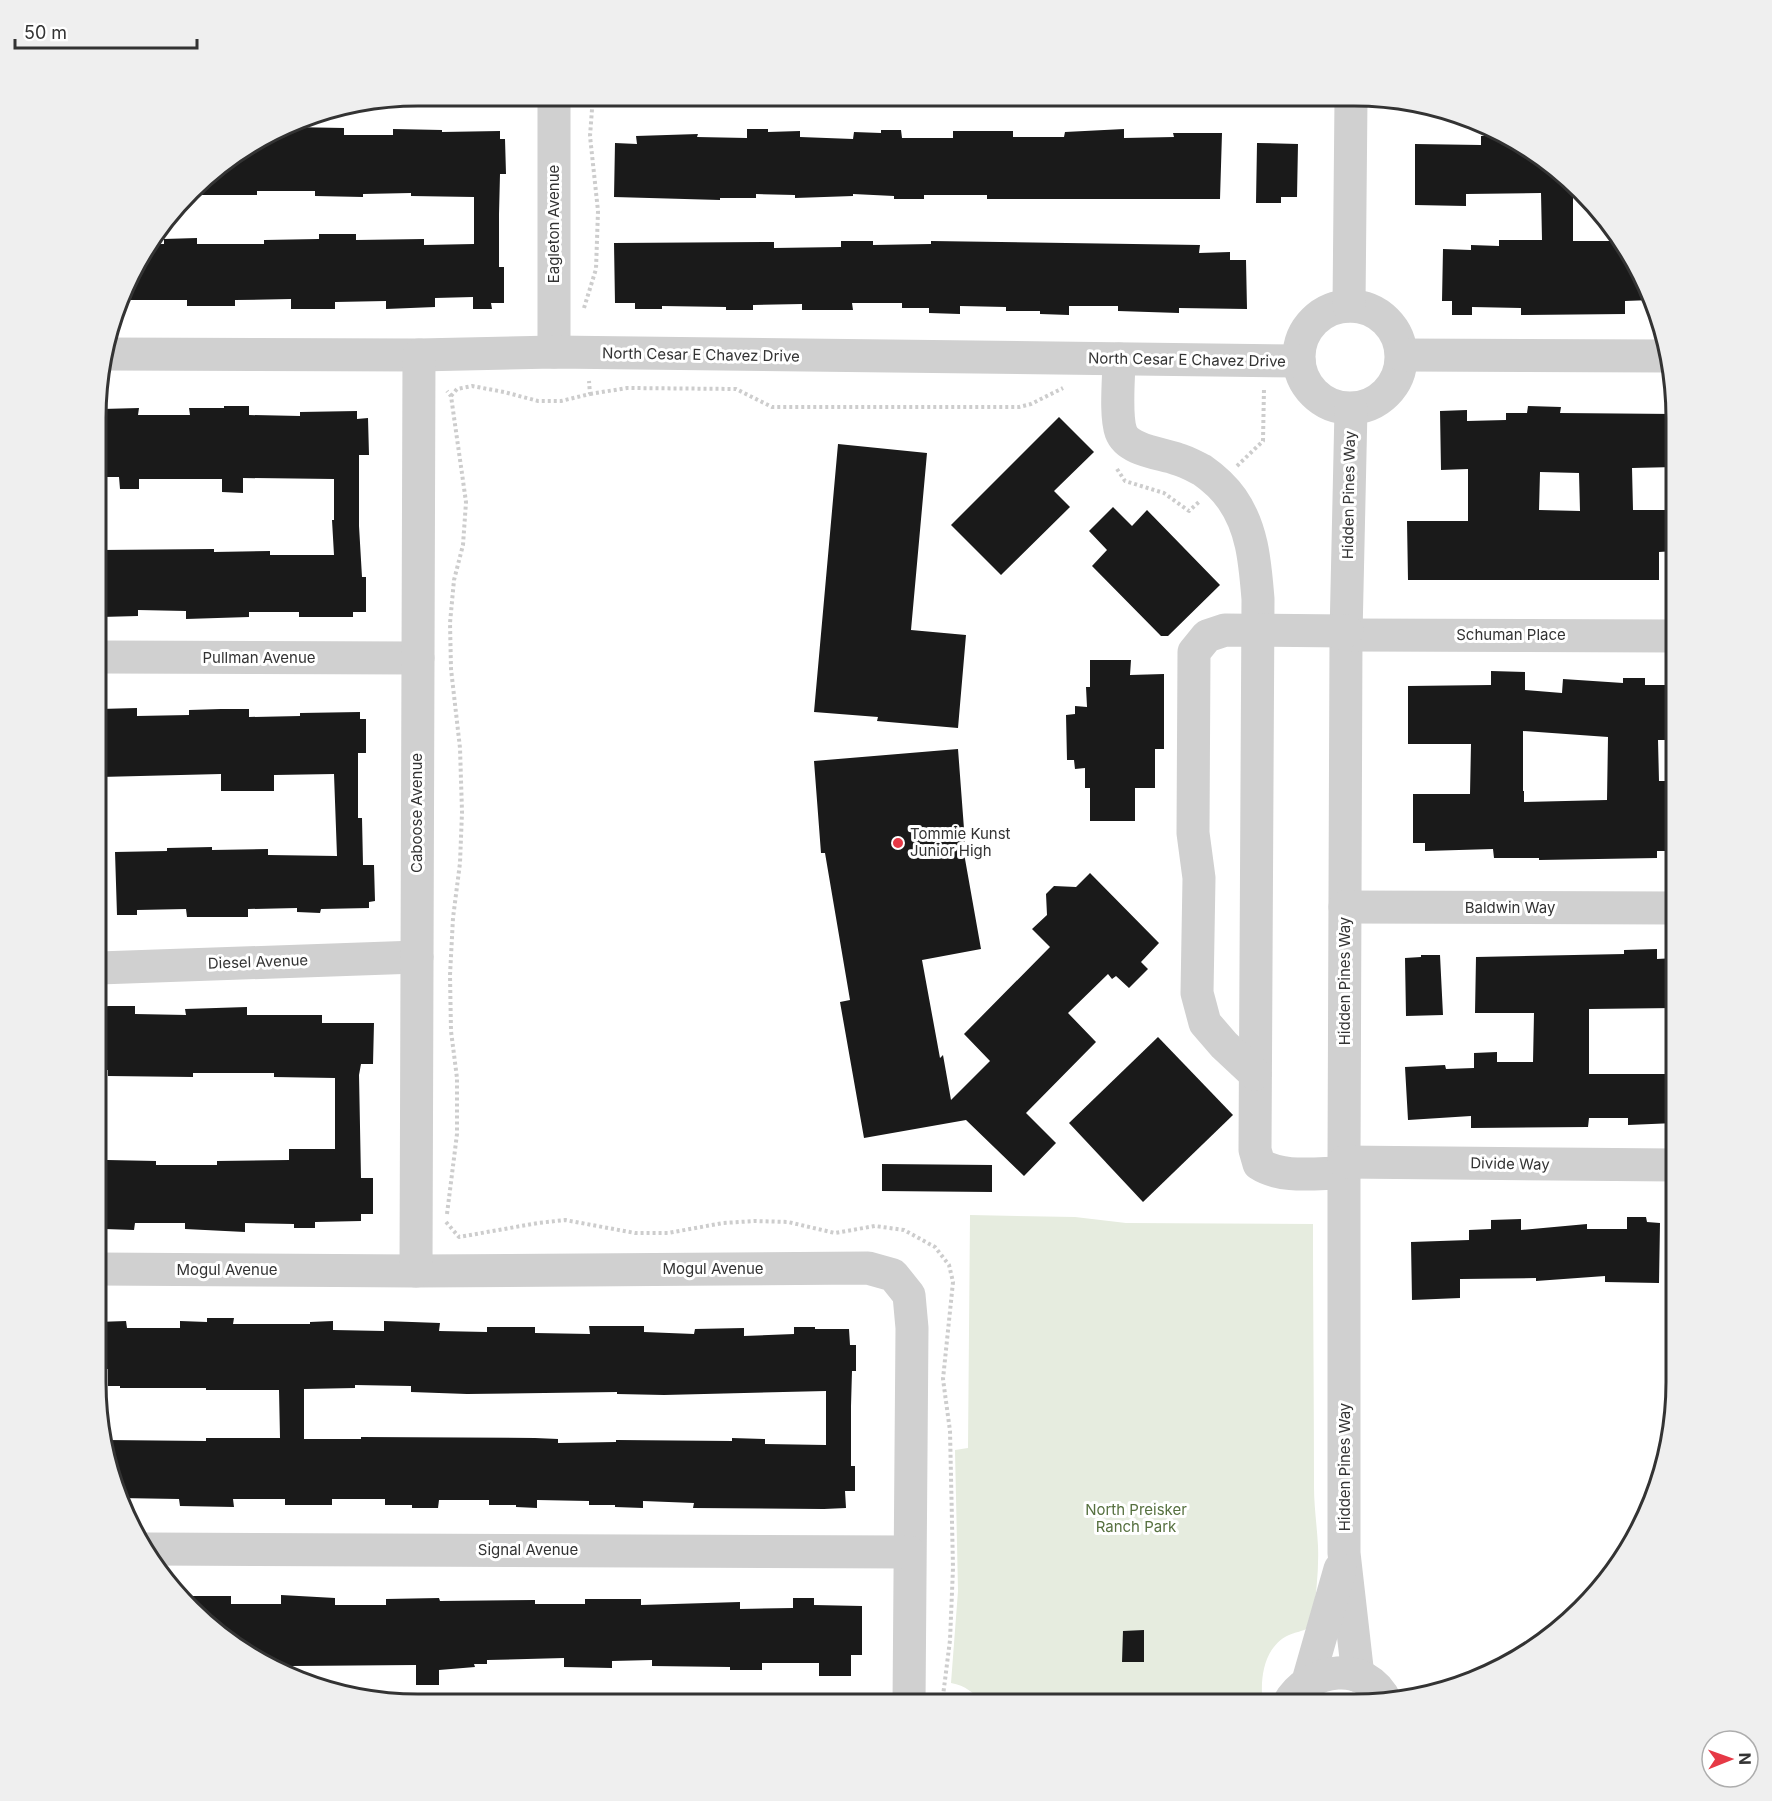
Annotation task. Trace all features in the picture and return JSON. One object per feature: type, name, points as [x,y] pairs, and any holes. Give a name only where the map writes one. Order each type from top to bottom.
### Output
[{"type":"street","name":"Eagleton Avenue","points":[[554,106],[554,352]]},
{"type":"street","points":[[1349,306],[1352,106]]},
{"type":"street","points":[[1349,306],[1365,308],[1379,315],[1391,326],[1399,339],[1402,355],[1400,372],[1393,387],[1382,399],[1367,407],[1351,409],[1335,407],[1316,395],[1302,376],[1299,361],[1304,334],[1312,323],[1323,314],[1336,308],[1349,306]]},
{"type":"street","name":"North Cesar E Chavez Drive","points":[[113,354],[419,356],[554,352],[1299,361]]},
{"type":"street","points":[[1402,355],[1660,356]]},
{"type":"street","name":"Caboose Avenue","points":[[416,1271],[419,356]]},
{"type":"street","points":[[1119,358],[1119,415],[1121,432],[1126,440],[1150,451],[1179,459],[1203,471],[1218,484],[1231,498],[1248,533],[1254,554],[1258,599],[1255,1074]]},
{"type":"street","name":"Hidden Pines Way","points":[[1351,409],[1346,633],[1344,1553],[1358,1676]]},
{"type":"street","name":"Schuman Place","points":[[1255,1074],[1205,1023],[1197,993],[1199,878],[1192,833],[1194,652],[1207,636],[1216,632],[1257,631],[1666,636]]},
{"type":"street","name":"Pullman Avenue","points":[[107,657],[418,658]]},
{"type":"street","name":"Baldwin Way","points":[[1345,907],[1666,908]]},
{"type":"street","name":"Diesel Avenue","points":[[107,968],[417,957]]},
{"type":"street","name":"Divide Way","points":[[1255,1074],[1255,1150],[1259,1164],[1268,1170],[1284,1173],[1344,1167],[1666,1166]]},
{"type":"street","name":"Mogul Avenue","points":[[107,1269],[416,1271],[868,1268],[893,1275],[909,1295],[912,1328],[909,1694]]},
{"type":"street","name":"Signal Avenue","points":[[154,1549],[909,1552]]},
{"type":"street","name":"Hidden Pines Way","points":[[1298,1693],[1344,1553]]},
{"type":"street","points":[[1298,1693],[1324,1674],[1341,1672],[1358,1676],[1372,1684],[1381,1693]]},
{"type":"path","points":[[1113,464],[1125,481],[1164,493],[1189,512],[1263,441],[1264,381]]},
{"type":"path","points":[[590,394],[627,388],[736,389],[772,407],[1019,407],[1031,405],[1064,387],[1073,387]]},
{"type":"path","points":[[445,388],[451,396],[466,502],[463,545],[454,580],[450,623],[451,669],[460,748],[462,812],[450,975],[451,1031],[457,1078],[457,1134],[446,1222],[459,1237],[565,1220],[635,1233],[668,1233],[723,1223],[755,1221],[788,1222],[835,1233],[875,1226],[904,1230],[935,1247],[949,1265],[953,1282],[943,1379],[950,1431],[953,1568],[950,1640],[943,1694]]},
{"type":"green space","name":"North Preisker Ranch Park","points":[[970,1215],[1075,1217],[1126,1223],[1313,1224],[1314,1487],[1318,1573],[1312,1623],[1304,1630],[1281,1639],[1275,1645],[1264,1668],[1262,1693],[974,1694],[951,1683],[958,1591],[955,1450],[968,1448]]},
{"type":"building","points":[[306,127],[344,128],[344,135],[393,135],[393,129],[442,130],[442,132],[500,131],[500,139],[505,139],[506,174],[500,174],[499,214],[499,267],[504,267],[504,303],[491,303],[492,309],[473,309],[473,297],[435,298],[435,307],[386,309],[386,301],[335,302],[335,309],[291,309],[291,299],[235,300],[235,306],[187,306],[187,300],[130,300],[148,262],[160,244],[164,244],[164,239],[197,238],[197,244],[264,244],[264,240],[319,239],[319,234],[356,234],[356,240],[424,239],[424,245],[474,244],[474,197],[411,196],[411,193],[363,194],[363,197],[315,196],[315,191],[257,191],[257,195],[201,195],[228,171],[262,148]]},
{"type":"building","points":[[747,129],[768,129],[768,132],[800,131],[800,137],[853,139],[854,132],[881,133],[881,130],[901,130],[902,138],[953,138],[953,131],[1013,131],[1013,137],[1064,137],[1065,132],[1124,129],[1124,138],[1174,137],[1173,133],[1222,133],[1220,199],[987,199],[987,195],[924,195],[924,199],[894,199],[894,196],[853,194],[853,196],[795,198],[795,195],[756,194],[756,198],[720,198],[720,200],[614,197],[615,143],[637,144],[636,136],[698,134],[697,137],[747,138]]},
{"type":"building","points":[[1481,136],[1485,136],[1510,148],[1527,159],[1573,197],[1573,241],[1610,241],[1624,262],[1642,300],[1625,301],[1625,314],[1521,315],[1521,308],[1472,307],[1472,315],[1452,315],[1452,301],[1442,301],[1443,249],[1471,250],[1471,245],[1499,246],[1499,240],[1542,240],[1541,193],[1466,194],[1466,206],[1415,205],[1415,144],[1481,145]]},
{"type":"building","points":[[1257,143],[1298,144],[1297,197],[1281,197],[1281,203],[1256,203]]},
{"type":"building","points":[[841,241],[873,241],[873,245],[931,244],[931,241],[1200,245],[1199,253],[1230,252],[1230,260],[1246,260],[1247,309],[1179,308],[1179,313],[1118,311],[1118,306],[1069,306],[1069,315],[1040,314],[1040,311],[1006,311],[1006,307],[960,306],[960,314],[929,313],[929,308],[902,308],[902,303],[852,303],[853,310],[802,310],[802,304],[753,305],[753,310],[726,310],[726,307],[662,306],[662,309],[635,309],[635,303],[615,303],[614,243],[774,242],[774,248],[841,247]]},
{"type":"building","points":[[224,406],[249,406],[249,415],[300,416],[300,412],[357,411],[357,419],[368,418],[369,455],[359,455],[359,526],[362,577],[366,577],[366,612],[353,612],[353,617],[299,617],[299,612],[249,612],[249,617],[186,619],[186,611],[138,610],[138,616],[107,617],[107,550],[214,549],[214,552],[270,551],[270,555],[334,555],[332,520],[334,520],[334,479],[243,478],[243,493],[222,492],[222,479],[139,479],[139,489],[120,489],[119,477],[107,477],[107,409],[139,408],[138,415],[190,415],[189,408],[224,408]]},
{"type":"building","points":[[1528,406],[1561,407],[1560,413],[1666,414],[1666,467],[1632,468],[1633,510],[1666,510],[1666,552],[1659,552],[1659,580],[1408,580],[1407,521],[1468,521],[1468,469],[1441,470],[1440,411],[1467,410],[1467,421],[1506,420],[1506,413],[1527,413]],"holes":[[[1540,472],[1579,473],[1580,511],[1539,510]]]},
{"type":"building","points":[[1059,417],[1094,452],[1054,491],[1070,507],[1001,575],[951,525]]},
{"type":"building","points":[[838,444],[927,453],[911,630],[966,635],[958,728],[877,721],[878,717],[814,712]]},
{"type":"building","points":[[1113,507],[1132,526],[1147,510],[1220,585],[1168,636],[1161,636],[1092,566],[1107,550],[1089,531]]},
{"type":"building","points":[[1090,660],[1131,660],[1130,675],[1164,674],[1164,749],[1155,749],[1155,788],[1135,788],[1135,821],[1090,821],[1090,788],[1085,788],[1085,768],[1075,769],[1074,760],[1067,760],[1066,715],[1075,714],[1075,706],[1087,707],[1086,687],[1090,687]]},
{"type":"building","points":[[1491,671],[1525,672],[1525,690],[1562,693],[1563,679],[1623,683],[1623,678],[1645,678],[1645,685],[1666,685],[1666,740],[1658,740],[1659,781],[1666,781],[1666,851],[1657,851],[1657,858],[1539,860],[1539,858],[1494,858],[1493,849],[1425,851],[1425,843],[1413,843],[1413,794],[1470,794],[1471,744],[1408,744],[1408,686],[1491,685]],"holes":[[[1523,731],[1608,737],[1607,800],[1524,802]]]},
{"type":"building","points":[[137,708],[137,716],[189,715],[189,710],[221,709],[249,709],[249,717],[360,712],[360,719],[366,719],[366,753],[358,753],[358,818],[362,818],[363,865],[374,865],[375,901],[369,902],[369,908],[321,909],[320,913],[297,912],[297,908],[248,909],[248,917],[187,917],[186,909],[137,910],[137,915],[117,915],[115,852],[212,847],[212,850],[268,849],[268,855],[337,856],[334,774],[274,775],[274,791],[221,791],[221,774],[107,777],[107,709]]},
{"type":"building","points":[[958,749],[965,842],[962,842],[981,949],[922,960],[940,1058],[943,1055],[951,1100],[990,1061],[964,1034],[1050,947],[1032,929],[1047,915],[1046,894],[1054,886],[1076,887],[1090,873],[1159,943],[1141,962],[1148,969],[1129,988],[1116,976],[1112,979],[1108,974],[1068,1013],[1096,1042],[1026,1113],[1056,1143],[1024,1176],[966,1120],[864,1138],[840,1002],[850,1000],[825,853],[821,853],[814,761]]},
{"type":"building","points":[[1657,949],[1657,959],[1666,958],[1666,1008],[1589,1009],[1589,1074],[1666,1074],[1666,1123],[1628,1125],[1628,1118],[1589,1118],[1588,1127],[1471,1128],[1471,1116],[1408,1120],[1405,1067],[1445,1065],[1446,1069],[1474,1068],[1474,1053],[1497,1052],[1497,1062],[1533,1062],[1534,1013],[1475,1013],[1476,957],[1624,954],[1624,950]]},
{"type":"building","points":[[1421,955],[1440,955],[1443,1015],[1406,1016],[1405,958],[1421,957]]},
{"type":"building","points":[[107,1006],[135,1006],[135,1014],[186,1015],[185,1009],[247,1007],[247,1015],[322,1015],[322,1023],[374,1023],[373,1064],[361,1064],[359,1075],[361,1178],[373,1178],[373,1214],[361,1214],[361,1221],[315,1222],[315,1228],[294,1228],[294,1224],[245,1223],[245,1232],[185,1229],[185,1223],[135,1223],[134,1230],[107,1229],[107,1160],[156,1161],[156,1165],[217,1165],[217,1161],[289,1160],[289,1149],[335,1149],[335,1078],[274,1077],[274,1073],[193,1073],[193,1077],[108,1076]]},
{"type":"building","points":[[1158,1037],[1233,1115],[1143,1202],[1069,1123]]},
{"type":"building","points":[[882,1164],[992,1165],[992,1192],[882,1191]]},
{"type":"building","points":[[1627,1217],[1646,1217],[1647,1222],[1660,1223],[1659,1283],[1605,1282],[1605,1276],[1536,1281],[1536,1278],[1460,1279],[1460,1298],[1412,1300],[1411,1242],[1469,1240],[1469,1230],[1491,1229],[1491,1220],[1521,1219],[1521,1230],[1587,1224],[1587,1229],[1627,1229]]},
{"type":"building","points":[[207,1318],[234,1318],[233,1324],[310,1324],[310,1322],[333,1321],[333,1330],[384,1331],[384,1321],[440,1323],[439,1331],[487,1332],[487,1327],[535,1327],[535,1333],[590,1334],[589,1326],[644,1326],[644,1332],[694,1334],[695,1329],[744,1328],[744,1336],[794,1334],[794,1327],[849,1329],[850,1345],[856,1345],[856,1371],[852,1371],[851,1406],[851,1466],[855,1466],[855,1491],[845,1491],[846,1508],[824,1509],[693,1508],[694,1503],[643,1501],[643,1508],[589,1505],[589,1501],[537,1500],[537,1508],[489,1505],[489,1500],[439,1500],[438,1508],[412,1508],[412,1505],[385,1505],[385,1499],[332,1499],[332,1505],[285,1505],[285,1499],[233,1499],[234,1507],[180,1506],[179,1499],[129,1498],[111,1440],[206,1441],[206,1438],[280,1438],[279,1390],[108,1386],[107,1322],[126,1321],[127,1328],[180,1328],[180,1321],[207,1322]],"holes":[[[355,1385],[411,1386],[411,1392],[467,1394],[617,1392],[617,1394],[664,1395],[826,1391],[826,1445],[765,1444],[765,1439],[732,1438],[732,1441],[616,1440],[616,1442],[558,1443],[558,1439],[535,1438],[304,1439],[304,1389],[355,1388]]]},
{"type":"building","points":[[281,1595],[335,1598],[335,1605],[386,1605],[386,1599],[535,1600],[535,1604],[585,1604],[585,1599],[641,1599],[641,1605],[740,1602],[740,1609],[793,1608],[793,1598],[814,1598],[814,1605],[862,1606],[862,1655],[851,1655],[851,1676],[819,1676],[819,1663],[762,1663],[762,1670],[730,1670],[730,1667],[652,1666],[652,1660],[612,1661],[612,1668],[564,1667],[564,1658],[487,1660],[487,1664],[474,1664],[475,1667],[439,1670],[439,1685],[416,1685],[416,1665],[292,1668],[262,1653],[228,1630],[191,1596],[231,1596],[231,1604],[281,1604]]},
{"type":"building","points":[[1144,1630],[1144,1662],[1122,1662],[1123,1631]]},
{"type":"place","name":"Tommie Kunst Junior High","points":[[898,843]]}]
